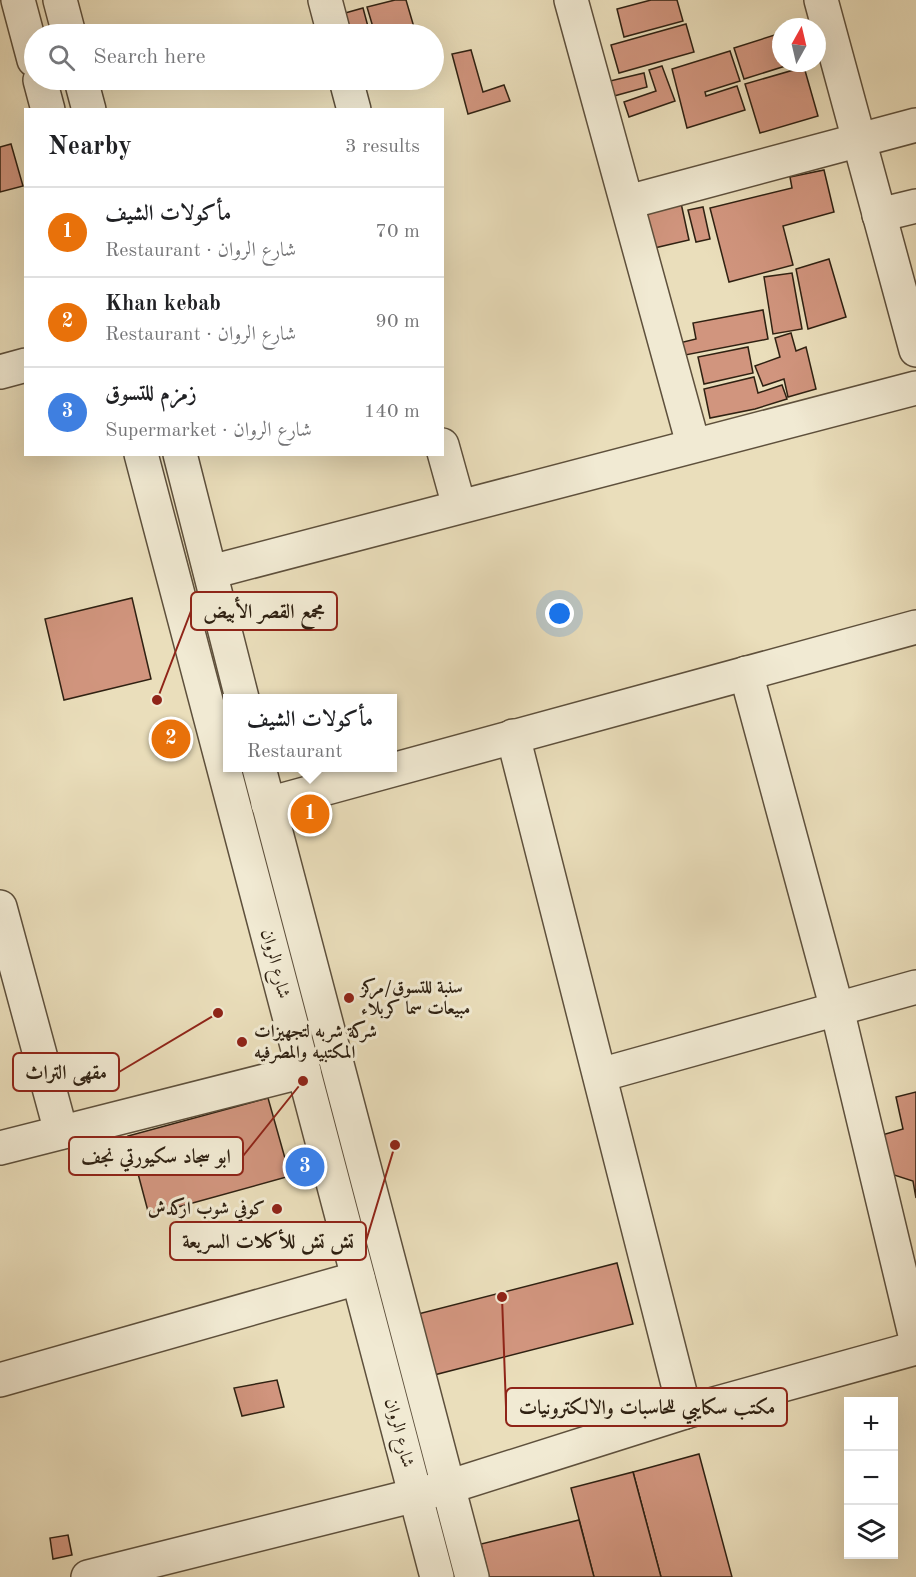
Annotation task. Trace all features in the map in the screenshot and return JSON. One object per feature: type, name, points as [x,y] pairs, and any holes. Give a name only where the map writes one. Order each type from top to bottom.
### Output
[{"type":"street","points":[[18,0],[24,24]]},
{"type":"street","points":[[60,0],[66,24]]},
{"type":"street","points":[[325,0],[331,24]]},
{"type":"street","points":[[571,0],[693,444]]},
{"type":"street","points":[[821,0],[916,350]]},
{"type":"street","points":[[43,90],[47,108]]},
{"type":"street","points":[[84,90],[88,108]]},
{"type":"street","points":[[349,90],[353,108]]},
{"type":"street","points":[[628,202],[916,125]]},
{"type":"street","points":[[879,214],[916,206]]},
{"type":"street","points":[[0,372],[24,366]]},
{"type":"street","points":[[211,572],[693,444],[916,388]]},
{"type":"street","points":[[444,452],[459,506]]},
{"type":"street","name":"شارع الروان","points":[[142,456],[223,764]]},
{"type":"street","points":[[181,456],[241,694]]},
{"type":"street","points":[[397,768],[916,627]]},
{"type":"street","points":[[746,673],[837,1009],[916,1339]]},
{"type":"street","points":[[513,736],[685,1412]]},
{"type":"street","name":"شارع الروان","points":[[225,772],[437,1577]]},
{"type":"street","name":"شارع الروان","points":[[260,772],[472,1577]]},
{"type":"street","points":[[268,804],[383,772]]},
{"type":"street","points":[[0,908],[61,1132]]},
{"type":"street","points":[[600,1075],[916,987]]},
{"type":"street","points":[[0,1148],[304,1071]]},
{"type":"street","points":[[0,1380],[358,1278]]},
{"type":"street","points":[[88,1577],[448,1487],[685,1412],[916,1348]]},
{"type":"building","points":[[395,0],[406,0],[413,24],[372,24],[367,7]]},
{"type":"building","points":[[651,0],[677,0],[683,21],[624,37],[617,9]]},
{"type":"building","points":[[363,8],[367,24],[340,24],[338,15]]},
{"type":"building","points":[[686,24],[694,52],[619,73],[611,45]]},
{"type":"building","points":[[772,36],[772,70],[744,79],[734,48]]},
{"type":"building","points":[[471,50],[483,92],[504,85],[510,101],[468,114],[452,54]]},
{"type":"building","points":[[730,51],[740,81],[705,92],[706,96],[737,86],[745,110],[687,128],[672,69]]},
{"type":"building","points":[[662,66],[675,101],[629,117],[624,102],[656,91],[649,70]]},
{"type":"building","points":[[787,72],[805,72],[818,116],[760,133],[745,84]]},
{"type":"building","points":[[644,73],[647,87],[614,96],[610,81]]},
{"type":"building","points":[[11,144],[23,186],[0,192],[0,147]]},
{"type":"building","points":[[824,170],[834,212],[783,226],[793,265],[729,282],[710,208],[792,188],[790,177]]},
{"type":"building","points":[[681,203],[689,240],[650,249],[641,211]]},
{"type":"building","points":[[703,207],[710,239],[696,242],[688,210]]},
{"type":"building","points":[[829,259],[846,317],[808,329],[796,269]]},
{"type":"building","points":[[792,273],[802,329],[773,334],[764,277]]},
{"type":"building","points":[[763,310],[768,339],[675,357],[671,345],[696,339],[693,323]]},
{"type":"building","points":[[791,333],[796,351],[806,347],[816,389],[788,397],[784,379],[763,386],[755,366],[780,357],[775,338]]},
{"type":"building","points":[[748,347],[753,373],[704,384],[698,357]]},
{"type":"building","points":[[754,377],[758,393],[782,385],[787,399],[755,409],[710,418],[704,389]]},
{"type":"building","points":[[132,598],[151,679],[64,700],[45,619]]},
{"type":"building","points":[[916,1092],[916,1198],[913,1181],[894,1175],[882,1135],[903,1129],[896,1097]]},
{"type":"building","points":[[268,1098],[290,1176],[149,1215],[128,1136]]},
{"type":"building","points":[[617,1263],[633,1324],[434,1375],[418,1314]]},
{"type":"building","points":[[277,1380],[284,1407],[242,1416],[234,1388]]},
{"type":"building","points":[[699,1454],[732,1577],[661,1577],[633,1472]]},
{"type":"building","points":[[633,1472],[661,1577],[594,1577],[571,1488]]},
{"type":"building","points":[[579,1520],[594,1577],[489,1577],[481,1544]]},
{"type":"building","points":[[68,1535],[72,1555],[53,1559],[50,1538]]},
{"type":"place","name":"مجمع القصر الأبيض","points":[[157,700]]},
{"type":"place","name":"Khan kebab","points":[[171,739]]},
{"type":"place","name":"مأكولات الشيف","points":[[310,814]]},
{"type":"place","name":"سنبة للتسوق/مركز مبيعات سما كربلاء","points":[[349,998]]},
{"type":"place","name":"مقهى التراث","points":[[218,1013]]},
{"type":"place","name":"شركة شربه لتجهيزات المكتبيه والمصرفيه","points":[[242,1042]]},
{"type":"place","name":"ابو سجاد سكيورتي نجف","points":[[303,1081]]},
{"type":"place","name":"تش تش للأكلات السريعة","points":[[395,1145]]},
{"type":"place","name":"زمزم للتسوق","points":[[305,1167]]},
{"type":"place","name":"كوفي شوب اركدش","points":[[277,1209]]},
{"type":"place","name":"مكتب سكايبي للحاسبات والالكترونيات","points":[[502,1297]]}]
